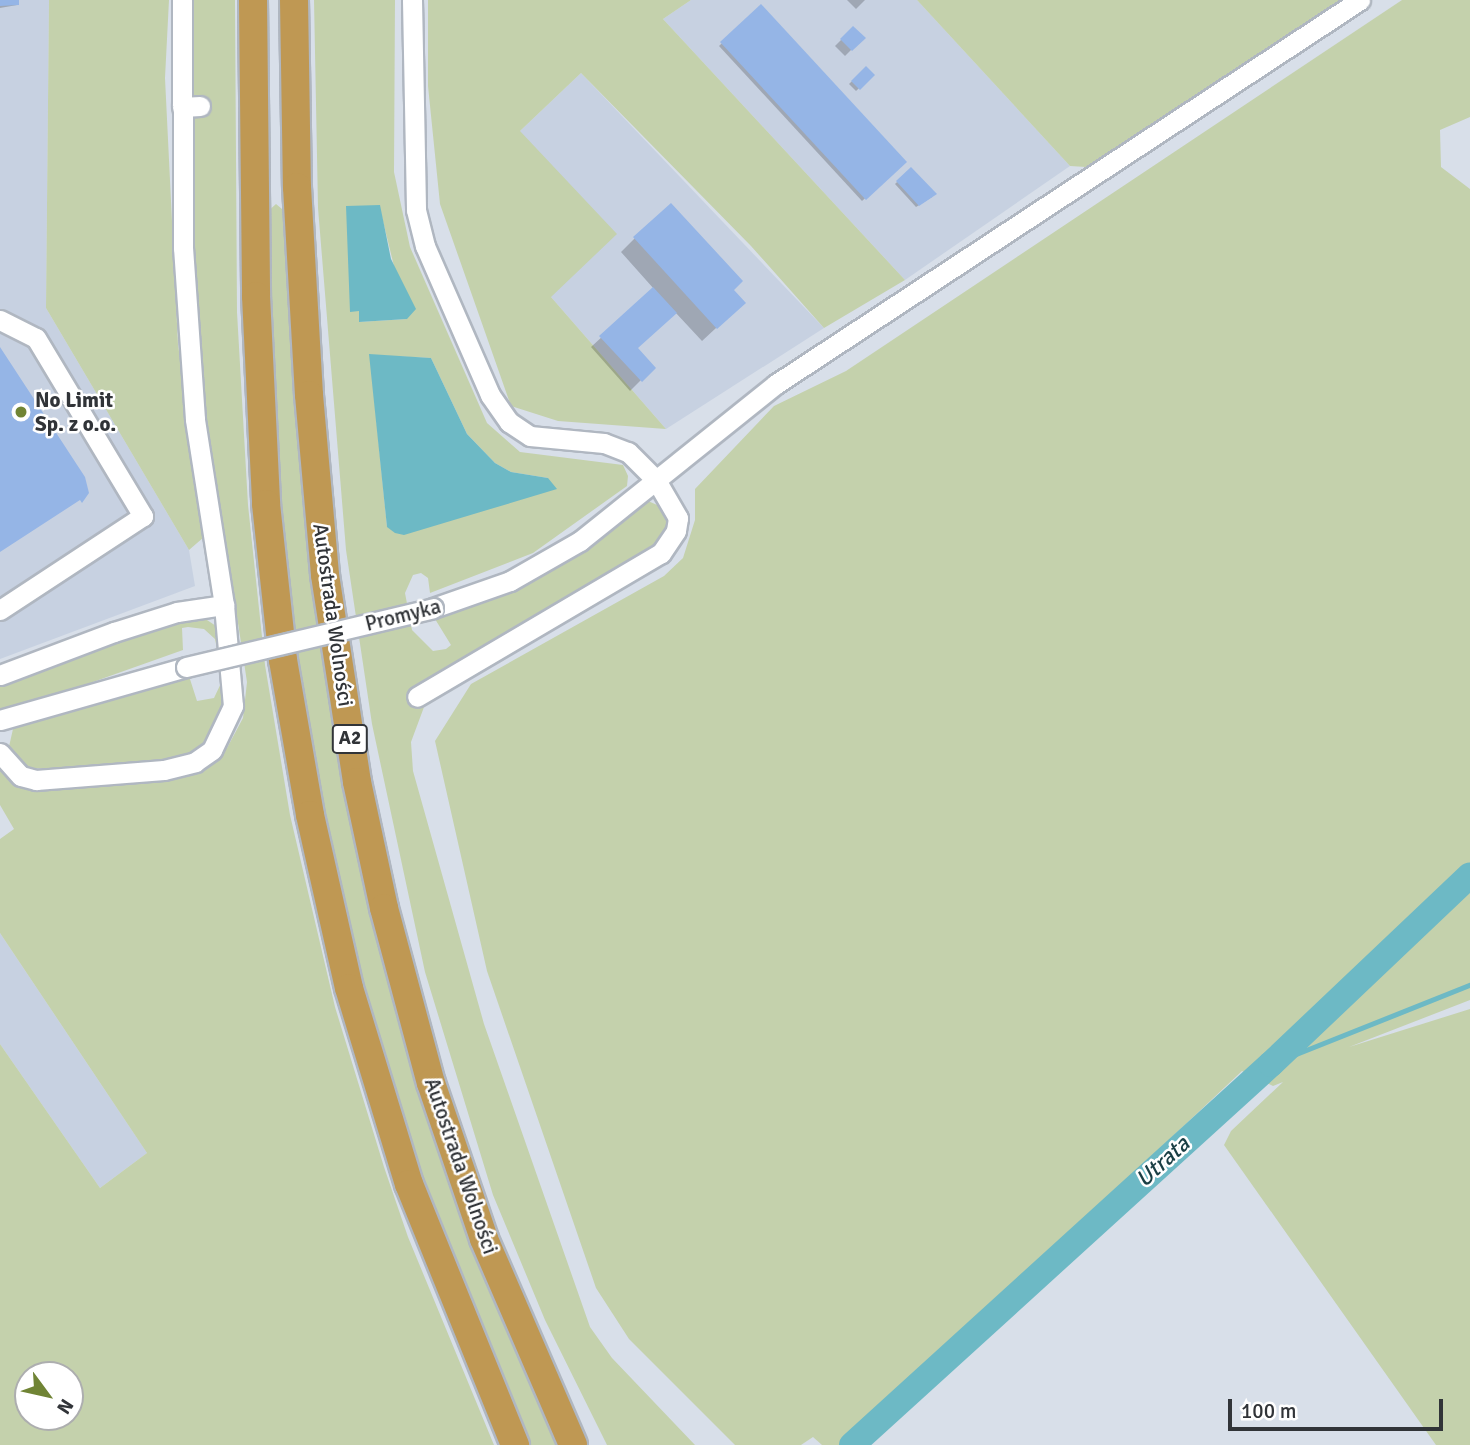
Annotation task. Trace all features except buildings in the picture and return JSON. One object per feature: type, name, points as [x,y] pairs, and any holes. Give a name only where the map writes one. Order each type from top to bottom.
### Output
[{"type":"highway","name":"A2","points":[[253,0],[256,296],[263,453],[283,660],[302,774],[349,988],[383,1102],[434,1251],[515,1445]]},
{"type":"highway","name":"Autostrada Wolności","points":[[294,0],[297,187],[309,395],[325,575],[357,782],[384,908],[431,1083],[484,1239],[573,1445]]},
{"type":"street","points":[[0,753],[21,776],[36,780],[164,770],[195,762],[212,750],[233,706],[224,605],[195,419],[183,248],[191,107],[182,0]]},
{"type":"street","points":[[412,0],[412,154],[418,219],[491,395],[509,422],[530,436],[614,445],[634,456],[656,480],[678,518],[676,531],[661,553],[417,697]]},
{"type":"street","name":"Promyka","points":[[0,720],[186,667],[433,608],[546,563],[786,377],[1360,0]]},
{"type":"street","points":[[0,320],[36,338],[143,516],[0,610]]},
{"type":"street","points":[[0,675],[114,632],[177,612],[224,605]]},
{"type":"shaded area","points":[[0,0],[49,0],[46,308],[189,550],[195,586],[0,659]]},
{"type":"shaded area","points":[[691,0],[917,0],[1070,166],[905,280],[663,19]]},
{"type":"shaded area","points":[[581,73],[824,328],[666,429],[551,297],[520,131]]},
{"type":"shaded area","points":[[0,933],[147,1153],[100,1188],[0,1044]]},
{"type":"green space","points":[[49,0],[169,0],[165,78],[178,344],[204,537],[189,550],[46,308]]},
{"type":"green space","points":[[187,0],[235,0],[237,312],[248,505],[265,665],[290,815],[335,1007],[384,1167],[408,1237],[494,1445],[0,1445],[0,1044],[100,1188],[147,1153],[0,933],[0,839],[14,829],[0,805],[0,770],[22,787],[53,788],[212,761],[227,748],[243,718],[247,682],[197,354],[187,189]]},
{"type":"green space","points":[[314,0],[395,0],[394,172],[410,247],[487,423],[520,452],[623,465],[628,476],[627,486],[533,553],[430,593],[428,578],[421,573],[413,575],[405,593],[412,630],[433,651],[446,649],[451,645],[435,619],[528,583],[562,564],[648,501],[664,508],[669,529],[652,550],[415,686],[411,705],[427,699],[411,742],[413,771],[484,1024],[590,1327],[612,1358],[695,1445],[607,1445],[545,1320],[493,1195],[425,972],[372,724],[346,550],[318,208]],"holes":[[[379,205],[407,319],[359,322],[359,311]],[[370,355],[431,358],[467,434],[495,463],[511,472],[548,478],[387,527]]]},
{"type":"green space","points":[[428,0],[691,0],[663,19],[905,280],[824,328],[751,246],[581,73],[520,131],[617,234],[551,297],[666,429],[558,421],[511,406],[440,204],[428,86]]},
{"type":"green space","points":[[917,0],[1341,0],[1086,167],[1070,166]]},
{"type":"green space","points":[[1402,0],[1470,0],[1470,117],[1440,130],[1441,167],[1470,189],[1470,1000],[1349,1047],[1470,1009],[1470,1445],[1436,1445],[1224,1145],[1231,1131],[1283,1082],[1273,1086],[1242,1071],[845,1445],[822,1445],[813,1437],[801,1445],[735,1445],[629,1339],[596,1288],[487,971],[435,741],[471,684],[664,576],[683,558],[695,520],[695,489],[774,406],[846,371]]},
{"type":"green space","points":[[276,204],[288,214],[355,810],[564,1445],[524,1445],[444,1257],[343,928],[284,601],[265,214]]},
{"type":"green space","points":[[195,612],[219,628],[231,680],[214,737],[196,752],[167,763],[71,772],[26,767],[8,751],[13,729],[26,718],[189,676],[197,701],[214,698],[223,679],[215,639],[204,629],[188,627],[182,628],[183,650],[0,715],[0,682]]},
{"type":"water","points":[[380,205],[391,259],[416,309],[407,319],[359,322],[359,311],[350,312],[346,206]]},
{"type":"water","points":[[369,354],[431,358],[467,434],[495,463],[511,472],[548,478],[557,489],[404,535],[395,533],[387,527]]},
{"type":"waterway","name":"Utrata","points":[[852,1445],[1271,1064],[1470,875]]},
{"type":"waterway","points":[[1271,1064],[1470,985]]},
{"type":"place","name":"No Limit Sp. z o.o.","points":[[21,412]]}]
